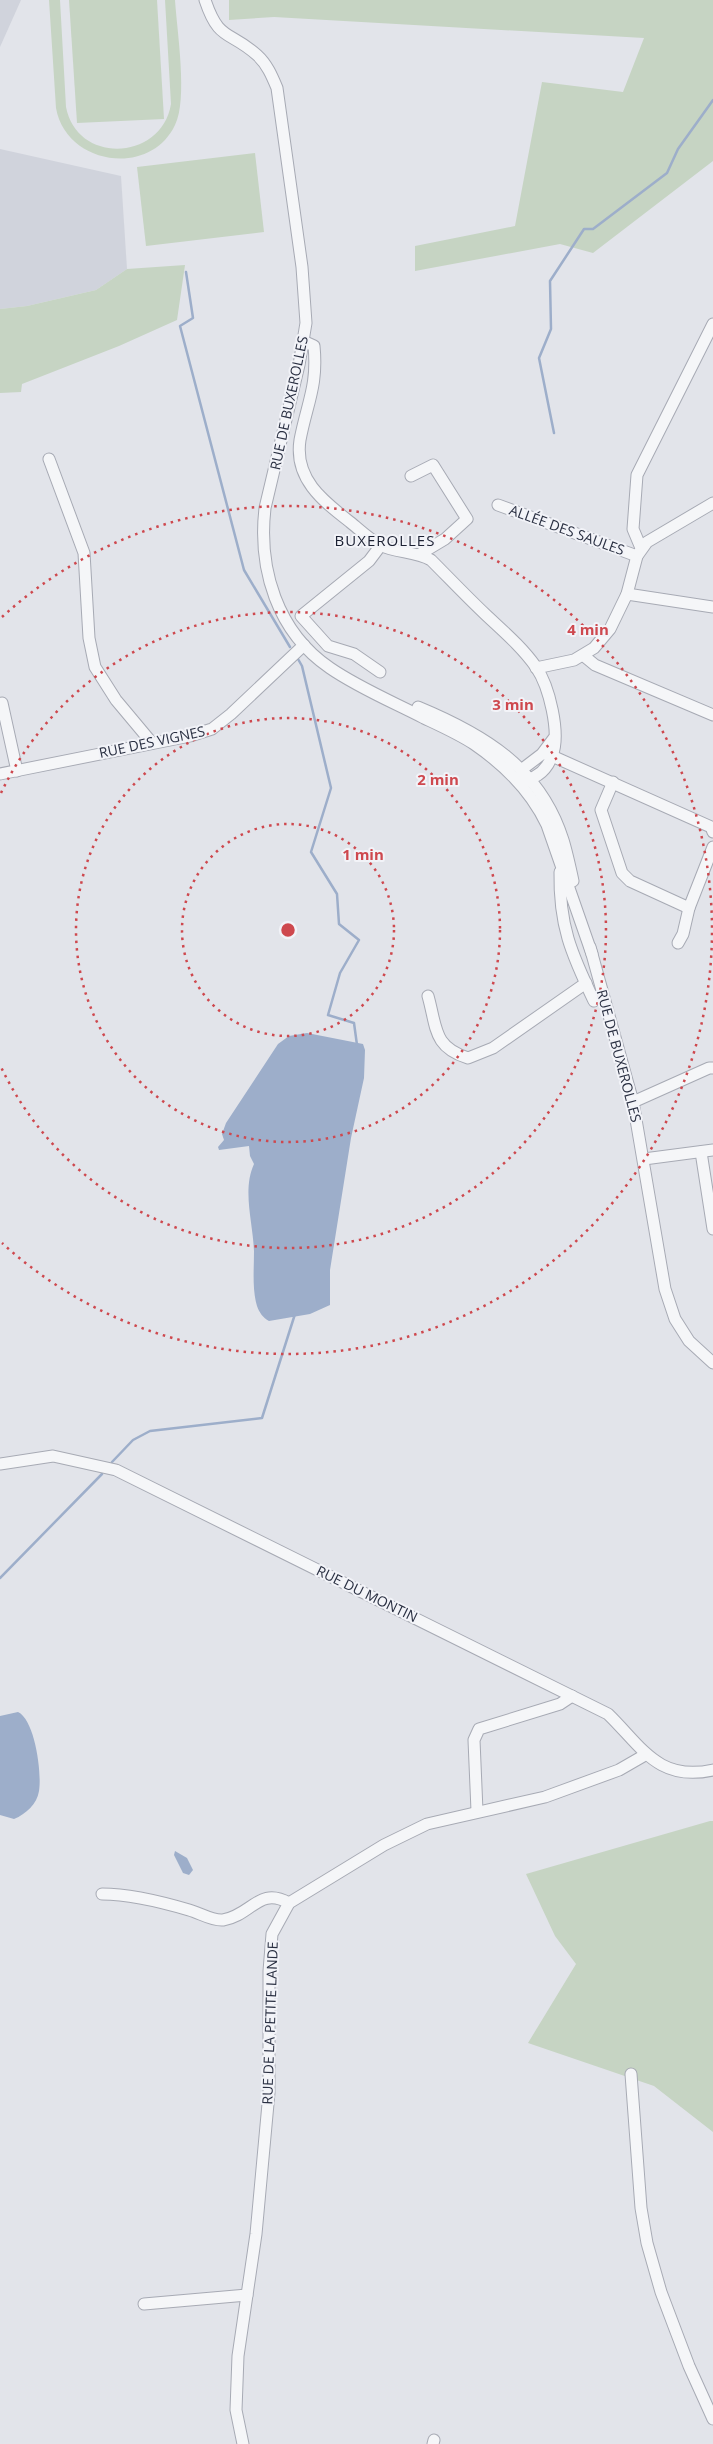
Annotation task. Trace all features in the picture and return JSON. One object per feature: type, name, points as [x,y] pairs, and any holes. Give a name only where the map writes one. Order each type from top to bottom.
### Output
[{"type":"street","name":"RUE DE BUXEROLLES","points":[[205,0],[211,19],[219,30],[256,54],[266,65],[277,88],[302,268],[309,344],[266,508],[262,534],[269,584],[289,625],[304,645],[331,669],[353,681],[456,723],[498,749],[551,812],[563,839],[592,954],[633,1102],[665,1289],[675,1319],[690,1341],[713,1363]]},
{"type":"street","points":[[639,552],[633,529],[637,475],[713,324]]},
{"type":"street","points":[[309,344],[316,363],[314,389],[300,440],[300,457],[310,488],[325,502],[381,545],[420,554],[431,560],[518,645],[536,668],[553,715],[554,738],[552,756],[538,776],[524,778],[525,767],[542,754],[554,738]]},
{"type":"street","points":[[49,458],[84,553],[89,638],[95,667],[116,700],[152,743]]},
{"type":"street","points":[[411,476],[433,465],[467,519],[445,539],[420,554]]},
{"type":"street","points":[[536,668],[584,656],[604,638],[627,594],[639,552],[647,542],[713,503]]},
{"type":"street","name":"ALLÉE DES SAULES","points":[[498,504],[639,552]]},
{"type":"street","points":[[380,672],[354,654],[328,646],[301,616],[369,561],[381,545]]},
{"type":"street","points":[[627,594],[713,607]]},
{"type":"street","name":"RUE DES VIGNES","points":[[0,774],[190,736],[212,729],[231,714],[304,645]]},
{"type":"street","points":[[584,656],[595,665],[713,715]]},
{"type":"street","points":[[2,703],[17,770]]},
{"type":"street","points":[[552,756],[711,827],[713,832]]},
{"type":"street","name":"RUE DE BUXEROLLES","points":[[524,778],[538,806],[592,954]]},
{"type":"street","points":[[613,782],[601,810],[622,873],[630,881],[689,908]]},
{"type":"street","points":[[678,943],[683,934],[689,908],[713,847]]},
{"type":"street","points":[[560,864],[560,900],[565,932],[573,958],[594,1001]]},
{"type":"street","points":[[573,958],[592,954]]},
{"type":"street","points":[[428,996],[441,1042],[453,1053],[468,1058],[493,1048],[586,983]]},
{"type":"street","points":[[633,1102],[709,1068],[713,1068]]},
{"type":"street","points":[[644,1160],[707,1151],[713,1229]]},
{"type":"street","name":"RUE DU MONTIN","points":[[0,1464],[53,1456],[116,1470],[608,1714],[634,1739],[645,1756],[675,1772],[713,1770]]},
{"type":"street","points":[[477,1811],[474,1740],[479,1729],[560,1704],[572,1696]]},
{"type":"street","name":"RUE DE LA PETITE LANDE","points":[[243,2444],[236,2410],[238,2356],[256,2234],[269,2093],[269,1972],[272,1934],[289,1903],[384,1845],[427,1824],[477,1811],[545,1797],[619,1770],[645,1756]]},
{"type":"street","points":[[102,1894],[116,1894],[163,1904],[221,1920],[245,1911],[270,1896],[289,1903]]},
{"type":"street","points":[[631,2074],[641,2208],[647,2244],[689,2366],[713,2419]]},
{"type":"street","points":[[144,2304],[247,2295]]},
{"type":"shaded area","points":[[0,0],[21,0],[0,47]]},
{"type":"shaded area","points":[[0,149],[121,176],[127,269],[96,290],[27,306],[0,309]]},
{"type":"green space","points":[[49,0],[60,0],[66,107],[73,126],[86,139],[102,147],[119,149],[137,145],[152,137],[164,123],[171,104],[165,0],[175,0],[181,65],[181,99],[175,125],[163,142],[147,153],[129,158],[110,158],[91,152],[75,142],[63,127],[56,108]]},
{"type":"green space","points":[[69,0],[157,0],[164,119],[77,123]]},
{"type":"green space","points":[[229,0],[713,0],[713,161],[593,253],[560,244],[415,271],[415,246],[515,226],[542,82],[623,92],[644,38],[274,17],[229,20]]},
{"type":"green space","points":[[255,153],[264,232],[146,246],[137,167]]},
{"type":"green space","points":[[185,265],[177,320],[119,346],[22,384],[21,392],[0,393],[0,309],[27,306],[96,290],[127,269]]},
{"type":"green space","points":[[713,1821],[713,2132],[654,2086],[528,2043],[576,1964],[555,1936],[526,1874]]},
{"type":"water","points":[[307,1033],[363,1044],[365,1050],[364,1078],[351,1138],[330,1270],[330,1305],[310,1314],[269,1321],[263,1317],[259,1310],[254,1293],[254,1251],[248,1195],[254,1164],[250,1156],[249,1146],[219,1150],[218,1147],[224,1140],[222,1134],[226,1123],[278,1044],[289,1036]]},
{"type":"water","points":[[18,1712],[29,1725],[33,1736],[40,1783],[38,1796],[33,1804],[27,1811],[14,1819],[0,1815],[0,1716]]},
{"type":"water","points":[[175,1851],[187,1858],[193,1870],[189,1875],[183,1873],[174,1855]]},
{"type":"waterway","points":[[554,433],[539,358],[551,329],[550,281],[584,229],[593,229],[667,173],[678,149],[713,100]]},
{"type":"waterway","points":[[186,272],[193,318],[180,326],[244,570],[290,647]]},
{"type":"waterway","points":[[298,659],[302,666],[331,788],[311,852],[337,894],[339,924],[359,940],[340,973],[328,1015],[354,1023],[357,1045]]},
{"type":"waterway","points":[[112,1462],[133,1440],[150,1431],[262,1418],[295,1314]]},
{"type":"waterway","points":[[0,1578],[102,1474]]},
{"type":"district","name":"BUXEROLLES","points":[[385,541]]}]
